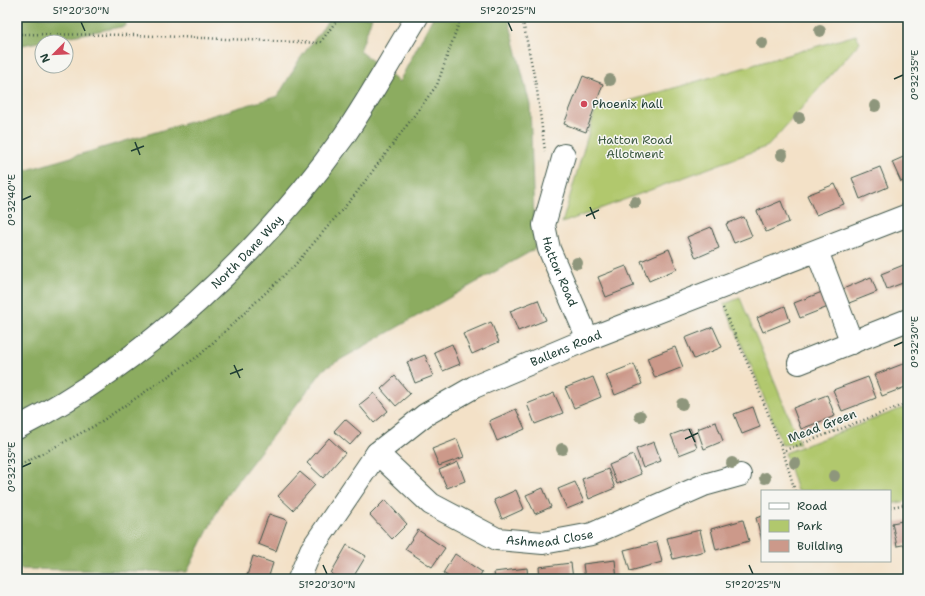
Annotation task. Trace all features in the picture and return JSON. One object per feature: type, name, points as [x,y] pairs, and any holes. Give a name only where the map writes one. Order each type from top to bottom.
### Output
[{"type":"street","name":"North Dane Way","points":[[17,428],[78,394],[124,362],[220,280],[303,190],[344,135],[417,17]]},
{"type":"street","name":"Hatton Road","points":[[555,157],[544,225],[549,249],[588,339]]},
{"type":"street","name":"Ballens Road","points":[[299,579],[310,550],[377,453],[425,415],[474,387],[588,339],[908,215]]},
{"type":"street","points":[[818,251],[852,343]]},
{"type":"street","points":[[799,363],[908,320]]},
{"type":"street","name":"Ashmead Close","points":[[377,453],[431,504],[497,539],[543,543],[592,534],[704,485],[740,475]]},
{"type":"path","points":[[17,34],[133,35],[320,43],[339,17]]},
{"type":"path","points":[[17,468],[96,425],[200,355],[294,266],[354,196],[437,85],[461,17]]},
{"type":"path","points":[[522,17],[537,90],[555,157]]},
{"type":"path","points":[[714,289],[754,378],[782,451]]},
{"type":"path","name":"Mead Green","points":[[795,490],[782,451],[908,403]]},
{"type":"path","points":[[891,507],[908,504]]},
{"type":"green space","points":[[17,17],[125,17],[126,26],[74,36],[74,34],[34,34],[34,43],[17,46]]},
{"type":"green space","points":[[331,17],[372,17],[360,51],[399,82],[433,17],[508,17],[530,105],[535,249],[324,369],[223,500],[187,572],[17,569],[17,173],[278,96],[299,60]]},
{"type":"green space","name":"Hatton Road Allotment","points":[[856,35],[860,42],[768,146],[562,223],[595,111]]},
{"type":"green space","points":[[740,298],[800,444],[782,445],[756,377],[724,304]]},
{"type":"green space","points":[[908,406],[908,501],[891,504],[891,490],[797,490],[785,453]]},
{"type":"building","name":"Phoenix hall","points":[[583,76],[603,84],[586,132],[564,124]]},
{"type":"building","points":[[908,155],[908,179],[901,182],[892,162]]},
{"type":"building","points":[[880,167],[888,187],[860,199],[852,178]]},
{"type":"building","points":[[835,184],[844,204],[816,215],[807,195]]},
{"type":"building","points":[[781,201],[789,222],[766,232],[757,211]]},
{"type":"building","points":[[744,217],[752,236],[734,243],[726,224]]},
{"type":"building","points":[[711,227],[719,248],[696,258],[687,237]]},
{"type":"building","points":[[669,249],[677,269],[649,281],[641,261]]},
{"type":"building","points":[[908,259],[908,281],[887,289],[881,274],[906,264],[905,260]]},
{"type":"building","points":[[626,266],[634,286],[606,297],[598,277]]},
{"type":"building","points":[[871,277],[877,292],[849,303],[843,289]]},
{"type":"building","points":[[822,292],[828,307],[800,318],[794,303]]},
{"type":"building","points":[[538,300],[546,320],[518,331],[510,311]]},
{"type":"building","points":[[785,306],[790,321],[763,332],[757,318]]},
{"type":"building","points":[[491,322],[499,342],[472,354],[463,334]]},
{"type":"building","points":[[713,327],[722,347],[694,359],[685,338]]},
{"type":"building","points":[[452,344],[460,364],[443,371],[434,352]]},
{"type":"building","points":[[675,347],[683,367],[655,378],[647,358]]},
{"type":"building","points":[[425,355],[433,376],[415,383],[407,362]]},
{"type":"building","points":[[908,362],[908,386],[882,396],[874,375]]},
{"type":"building","points":[[634,364],[642,384],[615,395],[606,375]]},
{"type":"building","points":[[395,376],[410,394],[396,406],[381,389]]},
{"type":"building","points":[[593,377],[601,397],[574,408],[565,388]]},
{"type":"building","points":[[868,377],[876,398],[842,411],[833,390]]},
{"type":"building","points":[[374,393],[388,411],[374,423],[359,405]]},
{"type":"building","points":[[554,393],[563,413],[535,424],[527,404]]},
{"type":"building","points":[[827,395],[835,416],[801,429],[793,408]]},
{"type":"building","points":[[753,407],[760,427],[742,434],[734,414]]},
{"type":"building","points":[[516,409],[525,429],[497,441],[489,421]]},
{"type":"building","points":[[345,419],[361,433],[350,445],[334,431]]},
{"type":"building","points":[[716,422],[723,441],[704,449],[697,429]]},
{"type":"building","points":[[690,428],[697,448],[679,455],[671,435]]},
{"type":"building","points":[[329,438],[345,453],[323,478],[307,463]]},
{"type":"building","points":[[457,439],[464,457],[439,466],[432,449]]},
{"type":"building","points":[[654,442],[661,461],[643,468],[636,449]]},
{"type":"building","points":[[633,455],[641,474],[617,484],[609,465]]},
{"type":"building","points":[[458,462],[465,481],[447,488],[439,470]]},
{"type":"building","points":[[608,469],[615,488],[589,499],[582,479]]},
{"type":"building","points":[[300,472],[315,485],[293,510],[278,496]]},
{"type":"building","points":[[575,482],[584,502],[567,509],[558,489]]},
{"type":"building","points":[[543,488],[551,507],[535,514],[526,495]]},
{"type":"building","points":[[516,490],[524,509],[502,519],[494,500]]},
{"type":"building","points":[[385,500],[407,524],[392,539],[370,515]]},
{"type":"building","points":[[269,514],[287,520],[276,551],[258,544]]},
{"type":"building","points":[[761,516],[761,536],[756,518]]},
{"type":"building","points":[[743,520],[749,541],[716,550],[711,529]]},
{"type":"building","points":[[908,520],[908,544],[897,546],[892,523]]},
{"type":"building","points":[[418,530],[445,548],[432,567],[405,549]]},
{"type":"building","points":[[700,530],[705,551],[673,559],[667,538]]},
{"type":"building","points":[[657,542],[662,562],[630,571],[624,550]]},
{"type":"building","points":[[347,545],[366,556],[352,579],[340,579],[331,573]]},
{"type":"building","points":[[455,554],[482,572],[478,579],[452,579],[443,573]]},
{"type":"building","points":[[253,556],[273,563],[268,579],[246,579]]},
{"type":"building","points":[[615,560],[617,579],[585,579],[583,564]]},
{"type":"building","points":[[571,563],[573,579],[540,579],[539,567]]},
{"type":"building","points":[[527,568],[528,579],[495,579],[494,572]]},
{"type":"place","name":"Phoenix hall","points":[[584,104]]}]
